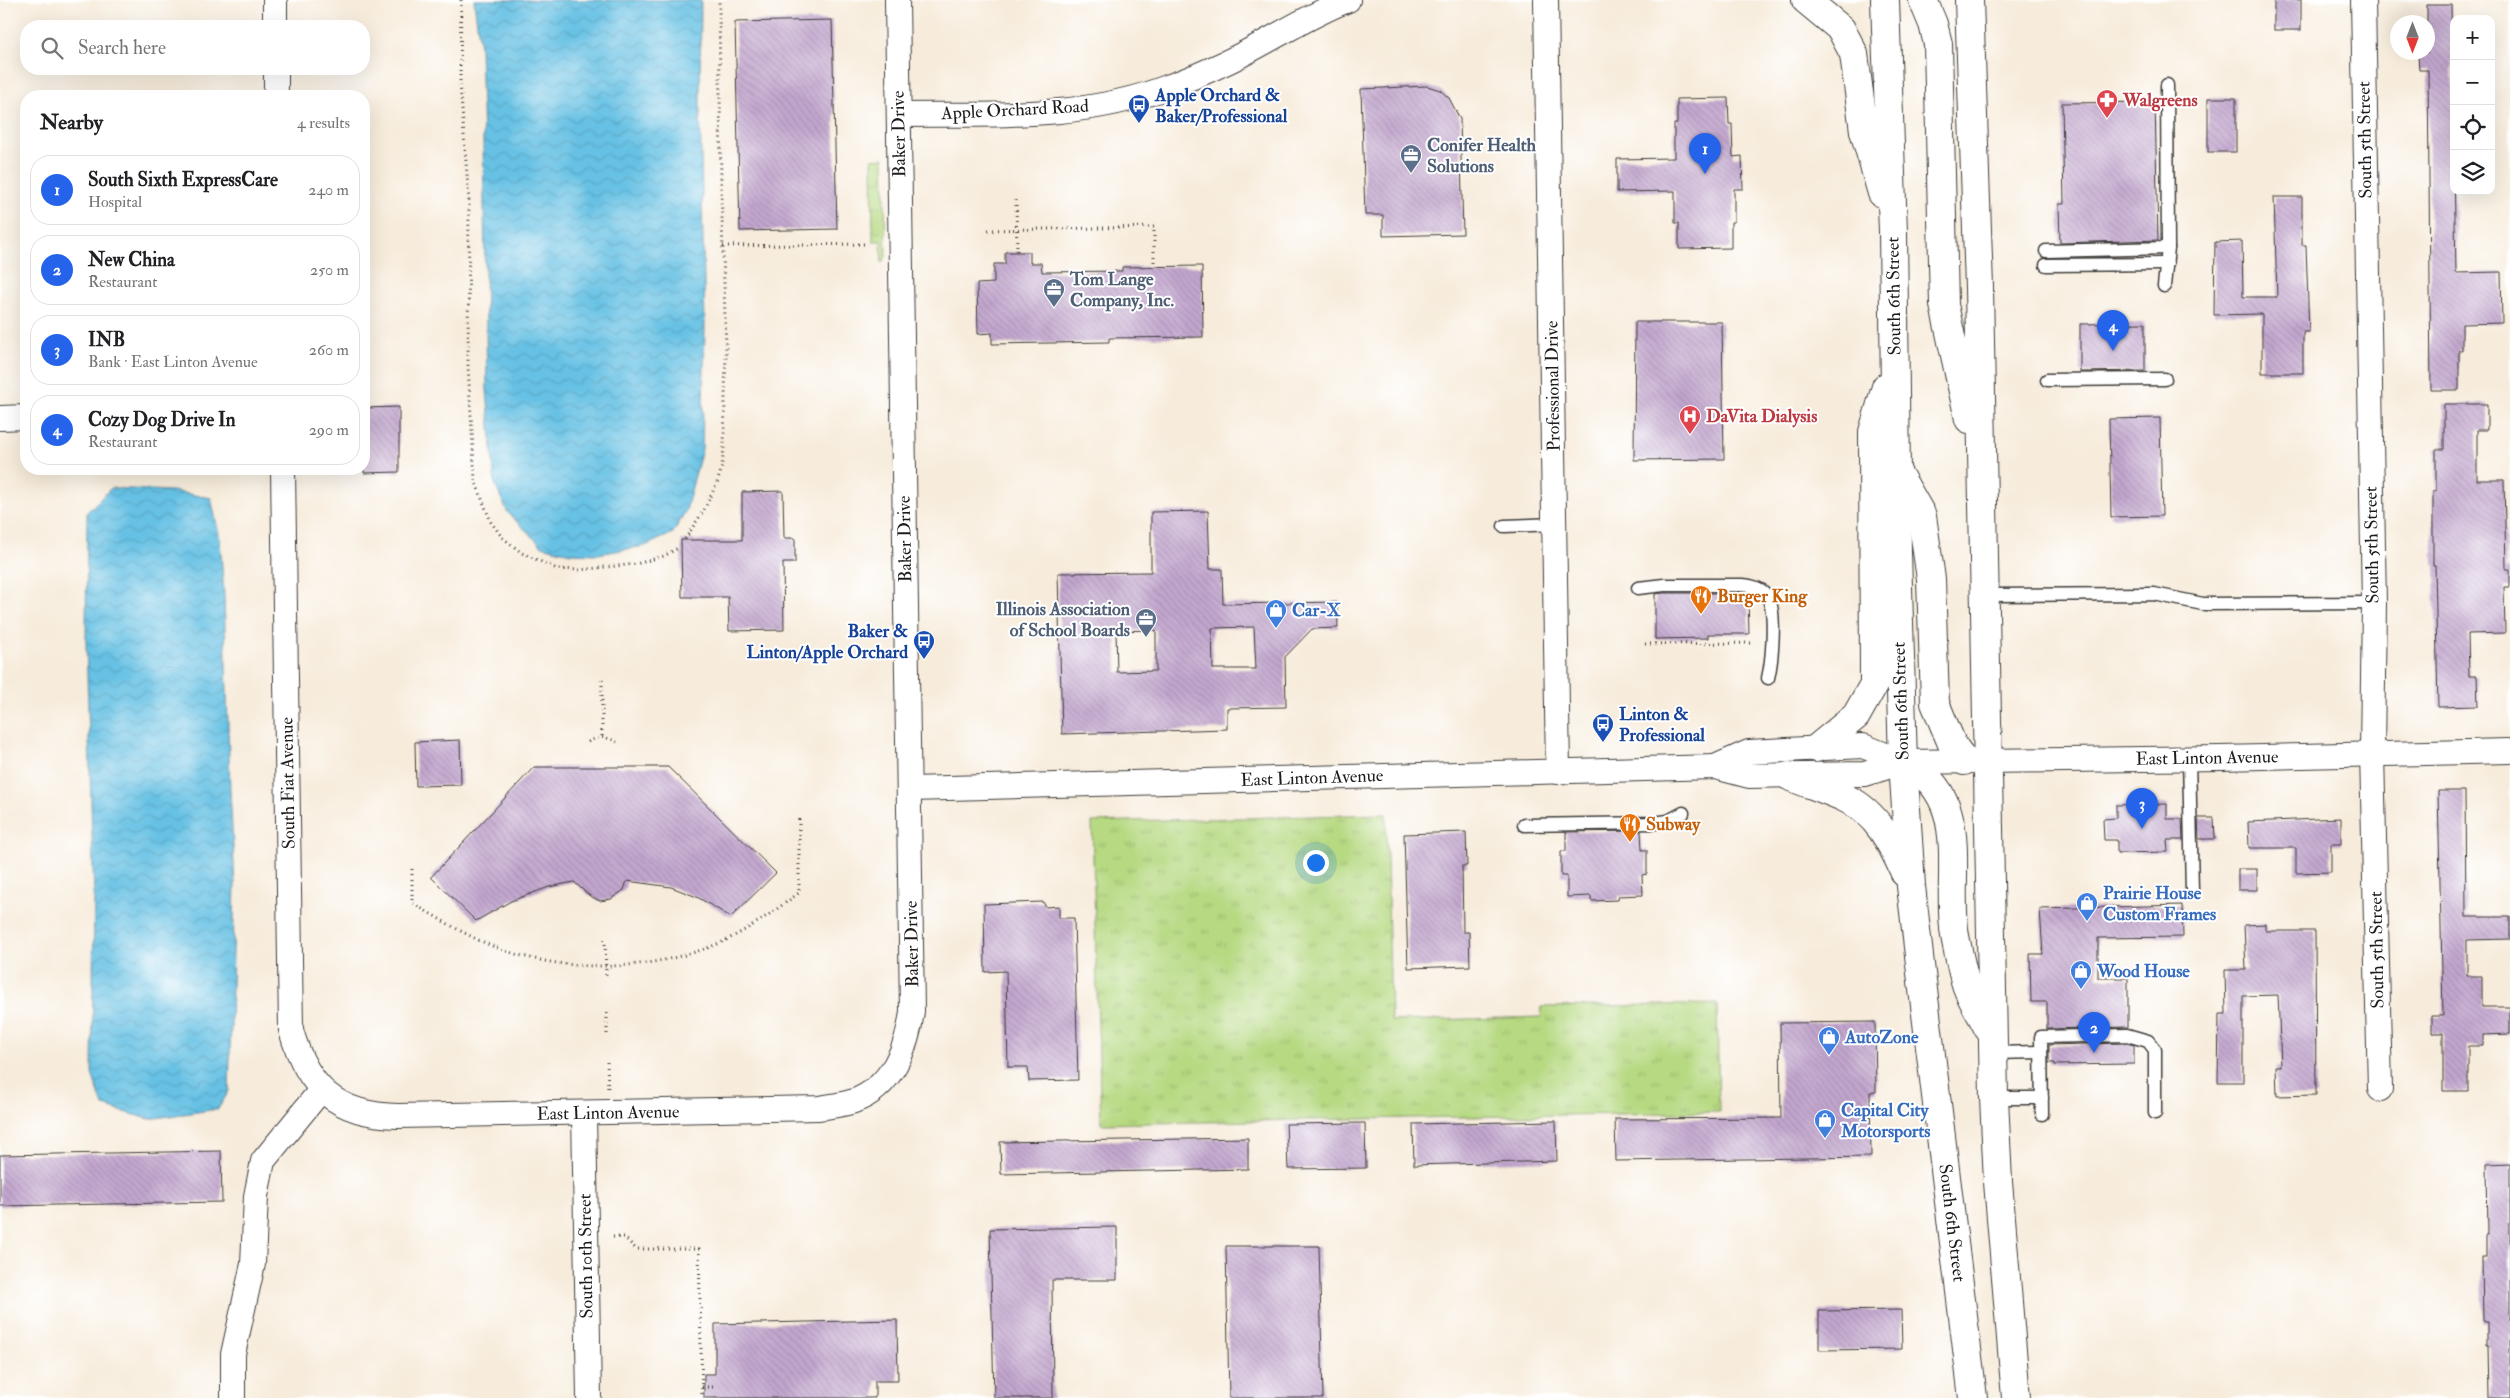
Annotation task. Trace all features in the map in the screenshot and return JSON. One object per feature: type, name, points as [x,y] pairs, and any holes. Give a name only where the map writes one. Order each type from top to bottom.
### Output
[{"type":"main road","points":[[1806,0],[1841,29],[1854,54],[1860,84],[1864,131],[1893,232]]},
{"type":"main road","name":"South 6th Street","points":[[1885,0],[1893,232],[1903,762],[1911,886],[1973,1398]]},
{"type":"main road","points":[[1923,0],[1933,24],[1938,44],[1944,305],[1982,481]]},
{"type":"main road","points":[[1969,0],[1982,481],[1983,595],[1976,761],[1998,1182],[2016,1398]]},
{"type":"main road","points":[[1817,748],[1856,716],[1874,684],[1873,432],[1894,359]]},
{"type":"main road","points":[[1896,470],[1922,516],[1931,579],[1935,703],[1952,744],[1976,761]]},
{"type":"main road","points":[[1903,762],[1916,768],[1926,777],[1940,795],[1948,810],[1953,846],[1955,934],[1965,982],[1992,1045]]},
{"type":"main road","points":[[1789,776],[1848,799],[1864,810],[1890,841],[1911,886]]},
{"type":"street","points":[[275,0],[275,20]]},
{"type":"street","name":"Baker Drive","points":[[890,1073],[906,1044],[912,1011],[897,0]]},
{"type":"street","name":"Apple Orchard Road","points":[[899,115],[1045,113],[1098,106],[1140,96],[1229,61],[1298,23],[1348,0]]},
{"type":"street","name":"Professional Drive","points":[[1546,0],[1556,524],[1558,772]]},
{"type":"street","name":"South 5th Street","points":[[2363,0],[2374,602],[2372,754],[2380,1089]]},
{"type":"street","points":[[276,75],[276,90]]},
{"type":"street","points":[[0,418],[20,418]]},
{"type":"street","name":"South Fiat Avenue","points":[[282,475],[291,1030],[307,1073],[321,1090]]},
{"type":"street","name":"East Linton Avenue","points":[[1715,767],[1749,752],[1863,746],[1903,762]]},
{"type":"street","name":"East Linton Avenue","points":[[910,789],[1715,767],[1748,776],[1789,776],[1865,774],[1903,762],[2510,751]]},
{"type":"street","name":"East Linton Avenue","points":[[321,1090],[347,1108],[366,1114],[383,1116],[819,1108],[855,1101],[874,1089],[890,1073]]},
{"type":"street","points":[[233,1398],[233,1354],[253,1264],[256,1196],[262,1161],[321,1090]]},
{"type":"street","name":"South 10th Street","points":[[584,1113],[589,1398]]},
{"type":"lane","points":[[2164,286],[2168,248],[2167,85]]},
{"type":"lane","points":[[2046,250],[2168,248]]},
{"type":"lane","points":[[2046,265],[2166,264]]},
{"type":"lane","points":[[2047,380],[2165,379]]},
{"type":"lane","points":[[1504,526],[1556,524]]},
{"type":"lane","points":[[1638,588],[1664,585],[1743,584],[1755,587],[1763,592],[1769,600],[1771,609],[1772,662],[1768,678]]},
{"type":"lane","points":[[1983,595],[2154,594],[2203,604],[2374,602]]},
{"type":"lane","points":[[2189,758],[2192,891]]},
{"type":"lane","points":[[1524,825],[1654,823],[1668,821],[1683,813]]},
{"type":"lane","points":[[2042,1114],[2041,1037],[2128,1035],[2148,1041],[2155,1050],[2155,1113]]},
{"type":"lane","points":[[1992,1045],[2041,1052]]},
{"type":"lane","points":[[1994,1098],[2042,1098]]},
{"type":"path","points":[[460,0],[460,83],[469,201],[468,366],[475,480],[491,522],[502,537],[522,553],[557,570],[578,570],[636,564],[664,556],[678,548]]},
{"type":"path","points":[[685,539],[704,510],[722,468],[726,350],[719,0]]},
{"type":"path","points":[[1016,200],[1017,252]]},
{"type":"path","points":[[988,230],[1154,227],[1154,264]]},
{"type":"path","points":[[723,246],[868,244]]},
{"type":"path","points":[[1645,644],[1752,642],[1760,645]]},
{"type":"path","points":[[602,680],[602,737]]},
{"type":"path","points":[[588,742],[602,737],[617,742]]},
{"type":"path","points":[[412,869],[412,904],[467,935],[502,950],[538,960],[606,966],[661,960],[721,942],[766,918],[799,893],[799,820]]},
{"type":"path","points":[[605,939],[606,978]]},
{"type":"path","points":[[606,1013],[607,1038]]},
{"type":"path","points":[[607,1062],[608,1091]]},
{"type":"path","points":[[614,1237],[624,1237],[636,1249],[699,1249],[702,1398]]},
{"type":"path","points":[[702,1387],[716,1387]]},
{"type":"green space","points":[[884,158],[886,257],[882,263],[881,241],[873,241],[872,159]]},
{"type":"green space","points":[[1386,814],[1391,1021],[1541,1017],[1542,1007],[1717,1004],[1719,1112],[1101,1124],[1092,822]]},
{"type":"water","points":[[474,0],[701,0],[700,106],[705,328],[702,449],[686,510],[673,533],[645,546],[598,554],[570,553],[542,546],[508,513],[495,485],[487,390],[480,48]]},
{"type":"water","points":[[111,488],[172,491],[211,498],[220,539],[224,596],[235,884],[229,1091],[218,1109],[149,1119],[103,1106],[92,1074],[94,898],[86,644],[87,512]]},
{"type":"building","points":[[2274,0],[2301,0],[2301,30],[2274,30]]},
{"type":"building","points":[[2427,5],[2451,5],[2450,195],[2455,195],[2456,273],[2501,272],[2502,323],[2462,324],[2462,350],[2459,350],[2459,390],[2431,390],[2428,70],[2419,70],[2418,60],[2435,60],[2435,15],[2427,15]]},
{"type":"building","points":[[832,20],[837,229],[740,231],[735,22]]},
{"type":"building","points":[[1427,86],[1440,90],[1449,98],[1460,119],[1463,234],[1383,236],[1383,215],[1365,215],[1361,89]]},
{"type":"building","points":[[1728,98],[1729,124],[1732,124],[1733,157],[1742,156],[1743,189],[1734,189],[1734,222],[1731,222],[1731,248],[1679,249],[1679,223],[1675,223],[1675,191],[1617,192],[1617,159],[1674,158],[1674,124],[1677,124],[1677,99]]},
{"type":"building","points":[[2208,98],[2236,98],[2236,152],[2208,152]]},
{"type":"building","points":[[2155,102],[2158,240],[2060,243],[2059,204],[2064,204],[2062,103]]},
{"type":"building","points":[[2274,197],[2302,197],[2302,245],[2306,245],[2309,332],[2303,332],[2303,373],[2262,373],[2262,314],[2214,315],[2215,242],[2242,241],[2243,297],[2277,297]]},
{"type":"building","points":[[1005,252],[1030,252],[1030,263],[1041,263],[1042,272],[1122,271],[1122,267],[1202,266],[1203,337],[1109,338],[1109,342],[992,344],[992,333],[978,334],[977,284],[994,283],[994,264],[1005,264]]},
{"type":"building","points":[[1635,322],[1722,322],[1724,459],[1634,460]]},
{"type":"building","points":[[2145,323],[2145,371],[2080,372],[2080,324]]},
{"type":"building","points":[[2444,404],[2487,404],[2487,430],[2477,430],[2477,480],[2504,480],[2506,569],[2510,569],[2510,587],[2504,587],[2505,633],[2468,634],[2469,676],[2477,676],[2478,706],[2438,707],[2435,565],[2433,565],[2433,491],[2436,491],[2436,449],[2444,449]]},
{"type":"building","points":[[399,407],[399,472],[370,473],[370,408]]},
{"type":"building","points":[[2160,418],[2162,516],[2111,517],[2109,419]]},
{"type":"building","points":[[783,491],[784,538],[795,538],[795,563],[783,563],[784,630],[729,631],[728,597],[682,597],[681,540],[742,540],[742,492]]},
{"type":"building","points":[[1208,511],[1210,569],[1222,569],[1223,604],[1337,602],[1338,628],[1312,629],[1285,657],[1286,707],[1227,708],[1227,729],[1062,734],[1058,573],[1151,572],[1151,512]],"holes":[[[1254,627],[1256,669],[1213,669],[1212,628]],[[1156,630],[1156,671],[1117,672],[1116,631]]]},
{"type":"building","points":[[1732,593],[1732,597],[1748,597],[1749,634],[1708,634],[1708,638],[1655,639],[1655,594]]},
{"type":"building","points":[[460,740],[461,785],[416,786],[415,742]]},
{"type":"building","points":[[534,767],[668,767],[776,873],[731,917],[697,897],[671,887],[627,881],[624,890],[611,899],[600,901],[590,896],[574,882],[549,887],[511,901],[476,921],[431,877]]},
{"type":"building","points":[[2438,791],[2465,791],[2466,917],[2510,917],[2510,939],[2467,940],[2467,976],[2482,976],[2482,1007],[2510,1007],[2510,1034],[2483,1035],[2483,1046],[2468,1046],[2468,1091],[2443,1091],[2443,1033],[2432,1033],[2432,1016],[2443,1016]]},
{"type":"building","points":[[2167,804],[2167,819],[2182,819],[2183,840],[2167,840],[2168,852],[2117,853],[2117,840],[2104,840],[2103,819],[2116,818],[2116,805]]},
{"type":"building","points":[[2198,818],[2214,818],[2215,839],[2199,839]]},
{"type":"building","points":[[2341,818],[2341,844],[2331,844],[2331,872],[2296,873],[2296,848],[2249,848],[2248,822]]},
{"type":"building","points":[[1641,831],[1642,850],[1647,850],[1647,874],[1642,875],[1643,895],[1619,896],[1618,900],[1591,901],[1591,896],[1567,897],[1567,876],[1561,876],[1561,851],[1566,851],[1566,832]]},
{"type":"building","points":[[1466,832],[1467,866],[1462,866],[1463,932],[1469,932],[1470,966],[1408,968],[1404,834]]},
{"type":"building","points":[[2238,869],[2257,869],[2257,890],[2238,890]]},
{"type":"building","points":[[1043,902],[1046,907],[1059,906],[1059,918],[1074,918],[1078,1080],[1029,1081],[1028,1067],[1008,1067],[1006,971],[985,972],[984,904]]},
{"type":"building","points":[[2182,905],[2183,937],[2098,938],[2098,978],[2128,978],[2128,1027],[2047,1029],[2047,1002],[2031,1002],[2030,954],[2043,954],[2040,909]]},
{"type":"building","points":[[2266,924],[2266,931],[2315,931],[2316,1095],[2277,1096],[2276,1066],[2281,1066],[2278,995],[2243,996],[2243,1082],[2218,1082],[2219,1014],[2226,1014],[2225,970],[2246,970],[2244,925]]},
{"type":"building","points":[[1875,1022],[1876,1092],[1870,1092],[1871,1157],[1616,1161],[1615,1119],[1781,1118],[1780,1023]]},
{"type":"building","points":[[2126,1043],[2134,1045],[2134,1064],[2055,1065],[2055,1063],[2049,1063],[2049,1045]]},
{"type":"building","points":[[1556,1121],[1557,1161],[1414,1165],[1413,1124]]},
{"type":"building","points":[[1365,1123],[1366,1168],[1288,1169],[1286,1124]]},
{"type":"building","points":[[1248,1138],[1248,1169],[1001,1174],[1000,1142]]},
{"type":"building","points":[[221,1151],[222,1202],[0,1206],[0,1155]]},
{"type":"building","points":[[2510,1163],[2510,1398],[2490,1398],[2487,1322],[2483,1322],[2482,1258],[2486,1258],[2486,1235],[2488,1235],[2487,1164]]},
{"type":"building","points":[[1117,1227],[1117,1280],[1052,1280],[1053,1398],[994,1398],[990,1229]]},
{"type":"building","points":[[1226,1246],[1319,1246],[1323,1398],[1229,1398]]},
{"type":"building","points":[[1901,1310],[1902,1349],[1819,1350],[1819,1311]]},
{"type":"building","points":[[897,1320],[898,1381],[875,1381],[875,1398],[704,1398],[704,1374],[715,1374],[715,1324]]},
{"type":"place","name":"Walgreens","points":[[2107,119]]},
{"type":"place","name":"Apple Orchard & Baker/Professional","points":[[1139,124]]},
{"type":"place","name":"Conifer Health Solutions","points":[[1411,174]]},
{"type":"place","name":"South Sixth ExpressCare","points":[[1705,174]]},
{"type":"place","name":"Tom Lange Company, Inc.","points":[[1054,308]]},
{"type":"place","name":"Cozy Dog Drive In","points":[[2113,351]]},
{"type":"place","name":"DaVita Dialysis","points":[[1690,435]]},
{"type":"place","name":"Burger King","points":[[1701,615]]},
{"type":"place","name":"Car-X","points":[[1276,629]]},
{"type":"place","name":"Illinois Association of School Boards","points":[[1146,638]]},
{"type":"place","name":"Baker & Linton/Apple Orchard","points":[[924,660]]},
{"type":"place","name":"Linton & Professional","points":[[1603,743]]},
{"type":"place","name":"INB","points":[[2142,829]]},
{"type":"place","name":"Subway","points":[[1630,843]]},
{"type":"place","name":"Prairie House Custom Frames","points":[[2087,922]]},
{"type":"place","name":"Wood House","points":[[2081,990]]},
{"type":"place","name":"New China","points":[[2094,1053]]},
{"type":"place","name":"AutoZone","points":[[1829,1056]]},
{"type":"place","name":"Capital City Motorsports","points":[[1825,1139]]}]
